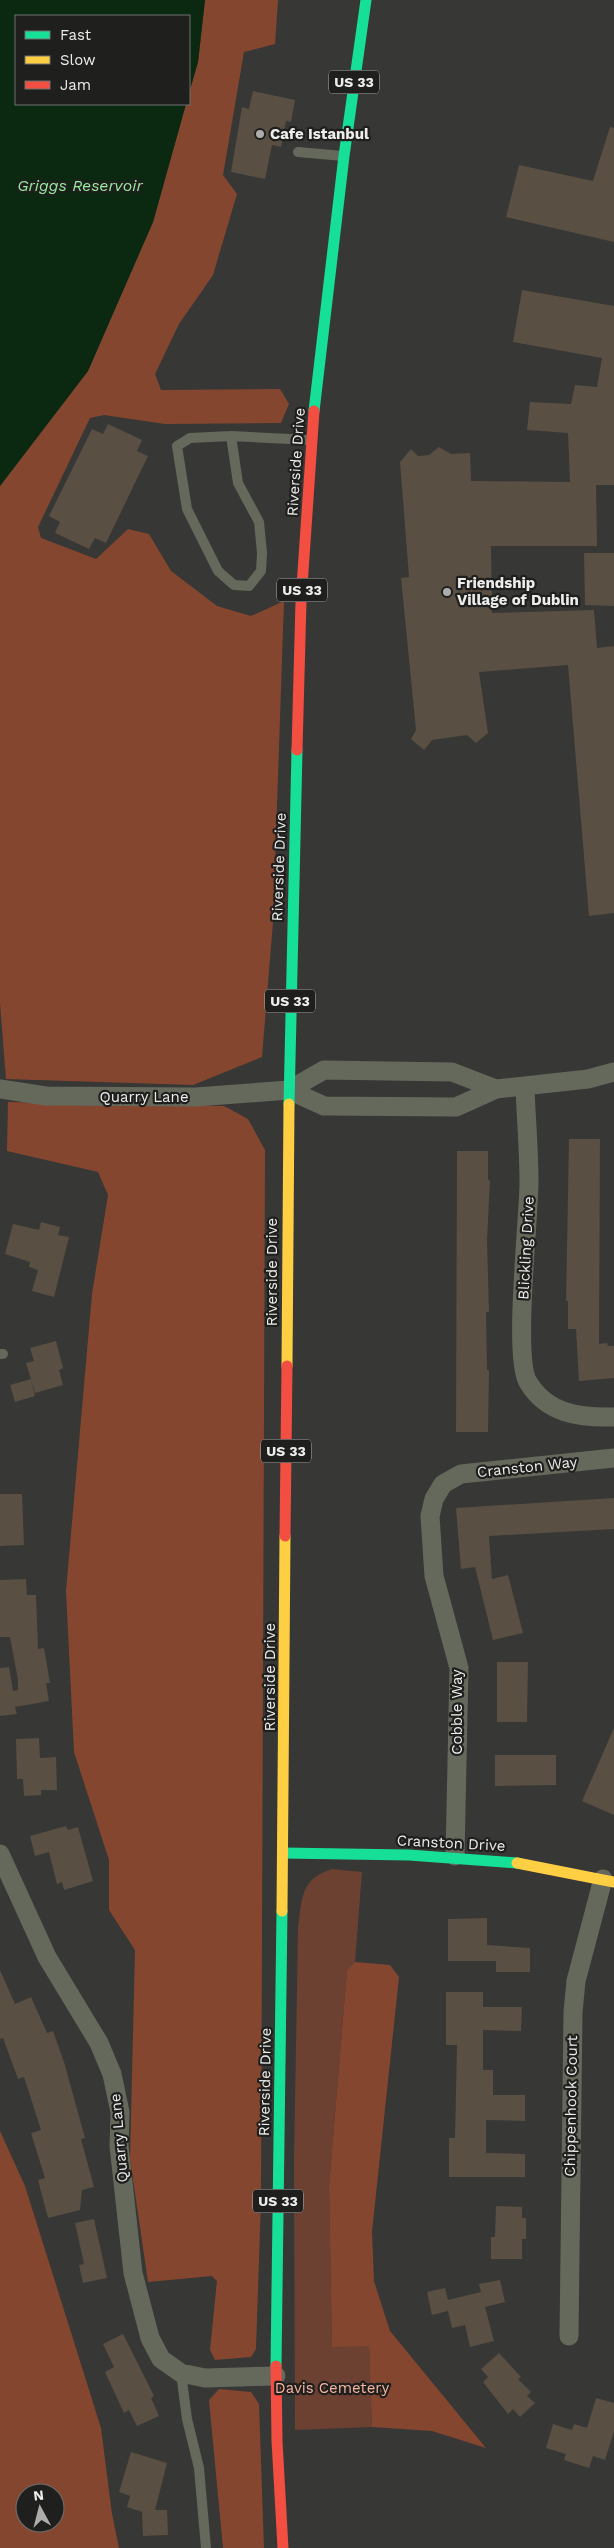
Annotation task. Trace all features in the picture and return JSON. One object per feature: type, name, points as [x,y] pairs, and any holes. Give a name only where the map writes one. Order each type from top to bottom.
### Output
[{"type":"main road","name":"Riverside Drive","points":[[283,2548],[277,2441],[276,2376],[284,1853],[288,1090],[301,601],[311,440],[344,156],[366,0]]},
{"type":"main road","name":"Cranston Drive","points":[[284,1853],[455,1856],[523,1862],[609,1881]]},
{"type":"street","points":[[288,1090],[324,1070],[452,1072],[496,1089]]},
{"type":"street","points":[[288,1090],[324,1106],[456,1107],[496,1089],[588,1078],[614,1072]]},
{"type":"street","name":"Blickling Drive","points":[[525,1087],[529,1182],[521,1353],[527,1381],[546,1402],[565,1413],[586,1417],[614,1416]]},
{"type":"street","name":"Quarry Lane","points":[[0,1089],[46,1096],[196,1097],[288,1090]]},
{"type":"street","name":"Cranston Way","points":[[443,1484],[461,1474],[474,1472],[614,1458]]},
{"type":"street","name":"Cobble Way","points":[[443,1484],[434,1499],[430,1516],[434,1576],[459,1668],[455,1856]]},
{"type":"street","name":"Quarry Lane","points":[[0,1854],[47,1957],[99,2043],[112,2074],[120,2112],[119,2146],[133,2274],[150,2338],[162,2359],[181,2373],[205,2378],[276,2376]]},
{"type":"street","name":"Chippenhook Court","points":[[569,2336],[573,2012],[576,1981],[609,1881]]},
{"type":"lane","points":[[298,152],[344,156]]},
{"type":"lane","points":[[231,436],[238,483],[259,522],[260,530],[261,571],[249,586],[234,585],[218,571],[187,509],[177,446],[190,438],[231,436],[311,440]]},
{"type":"lane","points":[[181,2373],[187,2419],[199,2468],[206,2548]]},
{"type":"green space","name":"Davis Cemetery","points":[[332,1869],[362,1872],[355,1962],[347,1970],[329,2186],[332,2347],[369,2345],[372,2427],[295,2430],[294,2160],[298,1928],[302,1899],[308,1884],[322,1873]]},
{"type":"shaded area","points":[[205,0],[278,0],[275,44],[244,52],[223,175],[237,194],[213,275],[179,324],[155,374],[161,390],[280,389],[289,404],[281,423],[165,424],[104,415],[90,418],[38,527],[41,538],[96,559],[128,529],[149,534],[171,571],[217,606],[251,616],[284,601],[273,922],[262,1057],[193,1085],[6,1079],[0,1003],[0,486],[88,371],[153,222],[186,105],[190,105],[190,90],[198,62]]},
{"type":"shaded area","points":[[8,1102],[224,1106],[248,1119],[265,1150],[261,2200],[256,2349],[251,2357],[215,2360],[210,2350],[217,2281],[212,2276],[148,2282],[130,2159],[135,1950],[109,1910],[109,1860],[74,1752],[66,1591],[92,1294],[108,1195],[98,1172],[7,1151]]},
{"type":"shaded area","points":[[355,1962],[390,1965],[399,1977],[372,2232],[374,2281],[390,2331],[486,2448],[432,2431],[372,2427],[369,2346],[332,2347],[329,2186],[347,1970]]},
{"type":"shaded area","points":[[0,2131],[25,2186],[101,2428],[112,2514],[119,2548],[0,2548]]},
{"type":"shaded area","points":[[219,2389],[251,2392],[259,2404],[264,2548],[223,2548],[209,2400]]},
{"type":"water","name":"Griggs Reservoir","points":[[0,0],[205,0],[198,62],[190,90],[190,15],[15,15],[15,105],[186,105],[153,222],[88,371],[0,486]]},
{"type":"building","name":"Cafe Istanbul","points":[[253,91],[295,100],[291,122],[286,121],[281,147],[272,145],[265,179],[231,172],[242,107],[249,109]]},
{"type":"building","points":[[610,127],[614,128],[614,242],[506,217],[519,165],[593,181]]},
{"type":"building","name":"Friendship Village of Dublin","points":[[522,290],[614,306],[614,485],[596,485],[597,546],[491,546],[492,613],[594,610],[597,648],[614,646],[614,913],[589,916],[568,665],[479,672],[488,733],[476,743],[467,735],[432,740],[424,750],[411,739],[416,730],[401,578],[409,577],[400,462],[411,449],[418,456],[429,455],[439,447],[451,454],[470,453],[471,481],[570,482],[568,433],[527,430],[530,402],[571,404],[575,385],[597,387],[602,358],[513,342]]},
{"type":"building","points":[[108,424],[142,440],[137,451],[148,456],[106,543],[95,538],[89,549],[55,533],[60,522],[49,516],[92,429],[103,434]]},
{"type":"building","points":[[584,553],[614,553],[614,606],[585,605]]},
{"type":"building","points":[[569,1139],[600,1139],[599,1344],[607,1343],[608,1346],[614,1346],[614,1378],[579,1381],[576,1329],[568,1329],[568,1301],[566,1301]]},
{"type":"building","points":[[457,1151],[488,1151],[488,1180],[490,1180],[487,1241],[489,1312],[486,1312],[487,1370],[489,1370],[488,1432],[456,1432]]},
{"type":"building","points":[[41,1222],[60,1227],[58,1235],[69,1237],[54,1297],[32,1291],[38,1270],[29,1267],[30,1262],[5,1254],[13,1224],[39,1230]]},
{"type":"building","points":[[56,1341],[63,1368],[59,1370],[63,1385],[35,1393],[26,1363],[34,1361],[30,1348]]},
{"type":"building","points":[[31,1379],[35,1396],[15,1402],[10,1385]]},
{"type":"building","points":[[0,1494],[22,1494],[24,1545],[0,1546]]},
{"type":"building","points":[[614,1498],[614,1529],[489,1536],[492,1579],[508,1575],[523,1633],[493,1640],[475,1567],[461,1569],[456,1508]]},
{"type":"building","points":[[26,1579],[27,1595],[36,1595],[38,1649],[44,1648],[50,1683],[46,1683],[49,1701],[15,1707],[17,1714],[0,1716],[0,1668],[9,1667],[13,1691],[18,1690],[18,1680],[10,1637],[0,1637],[0,1580]]},
{"type":"building","points":[[497,1662],[528,1662],[527,1722],[497,1722]]},
{"type":"building","points":[[614,1728],[614,1815],[582,1801]]},
{"type":"building","points":[[39,1738],[40,1758],[56,1757],[57,1790],[41,1790],[41,1795],[24,1796],[23,1779],[17,1779],[16,1739]]},
{"type":"building","points":[[495,1755],[556,1755],[556,1785],[495,1786]]},
{"type":"building","points":[[66,1826],[68,1830],[78,1827],[93,1881],[64,1890],[62,1882],[57,1884],[49,1852],[35,1856],[30,1836]]},
{"type":"building","points":[[487,1918],[487,1945],[530,1948],[530,1972],[496,1972],[496,1961],[448,1961],[448,1919]]},
{"type":"building","points":[[0,1970],[15,2004],[31,1997],[47,2033],[53,2031],[64,2062],[85,2138],[81,2139],[94,2187],[82,2190],[80,2210],[48,2218],[38,2180],[45,2178],[31,2133],[41,2130],[24,2077],[18,2079],[3,2038],[0,2039]]},
{"type":"building","points":[[446,1992],[483,1992],[483,2007],[522,2007],[521,2031],[483,2030],[483,2070],[493,2070],[493,2095],[525,2095],[525,2121],[486,2120],[486,2153],[525,2154],[525,2177],[449,2177],[449,2138],[455,2138],[457,2045],[446,2045]]},
{"type":"building","points":[[496,2206],[522,2207],[522,2218],[526,2218],[526,2239],[522,2239],[522,2259],[491,2259],[491,2237],[495,2237]]},
{"type":"building","points":[[94,2219],[107,2278],[83,2283],[79,2265],[84,2264],[75,2223]]},
{"type":"building","points":[[500,2280],[505,2302],[485,2307],[494,2341],[470,2347],[465,2325],[452,2328],[448,2311],[432,2315],[427,2292],[445,2288],[448,2300],[481,2292],[479,2284]]},
{"type":"building","points":[[123,2334],[154,2396],[151,2398],[159,2416],[137,2426],[129,2410],[124,2413],[105,2372],[114,2367],[103,2344]]},
{"type":"building","points":[[499,2353],[521,2377],[518,2379],[531,2392],[527,2396],[535,2403],[520,2417],[513,2409],[508,2414],[483,2382],[488,2377],[481,2369]]},
{"type":"building","points":[[596,2398],[614,2403],[614,2431],[605,2460],[593,2456],[589,2468],[564,2460],[566,2454],[546,2448],[553,2424],[572,2430],[574,2424],[587,2428]]},
{"type":"building","points":[[131,2452],[167,2463],[155,2510],[167,2510],[168,2535],[143,2536],[142,2512],[127,2507],[130,2496],[119,2492]]},
{"type":"traffic: fast","points":[[314,411],[344,156],[366,0]]},
{"type":"traffic: fast","points":[[289,1104],[297,750]]},
{"type":"traffic: fast","points":[[283,1853],[409,1855],[517,1863]]},
{"type":"traffic: fast","points":[[276,2366],[282,1911]]},
{"type":"traffic: slow","points":[[287,1366],[289,1104]]},
{"type":"traffic: slow","points":[[282,1911],[285,1536]]},
{"type":"traffic: slow","points":[[517,1863],[614,1882]]},
{"type":"traffic: jam","points":[[297,750],[301,601],[314,411]]},
{"type":"traffic: jam","points":[[285,1536],[287,1366]]},
{"type":"traffic: jam","points":[[276,2366],[277,2441],[283,2548]]},
{"type":"place","name":"Cafe Istanbul","points":[[260,134]]},
{"type":"place","name":"Friendship Village of Dublin","points":[[447,592]]}]
